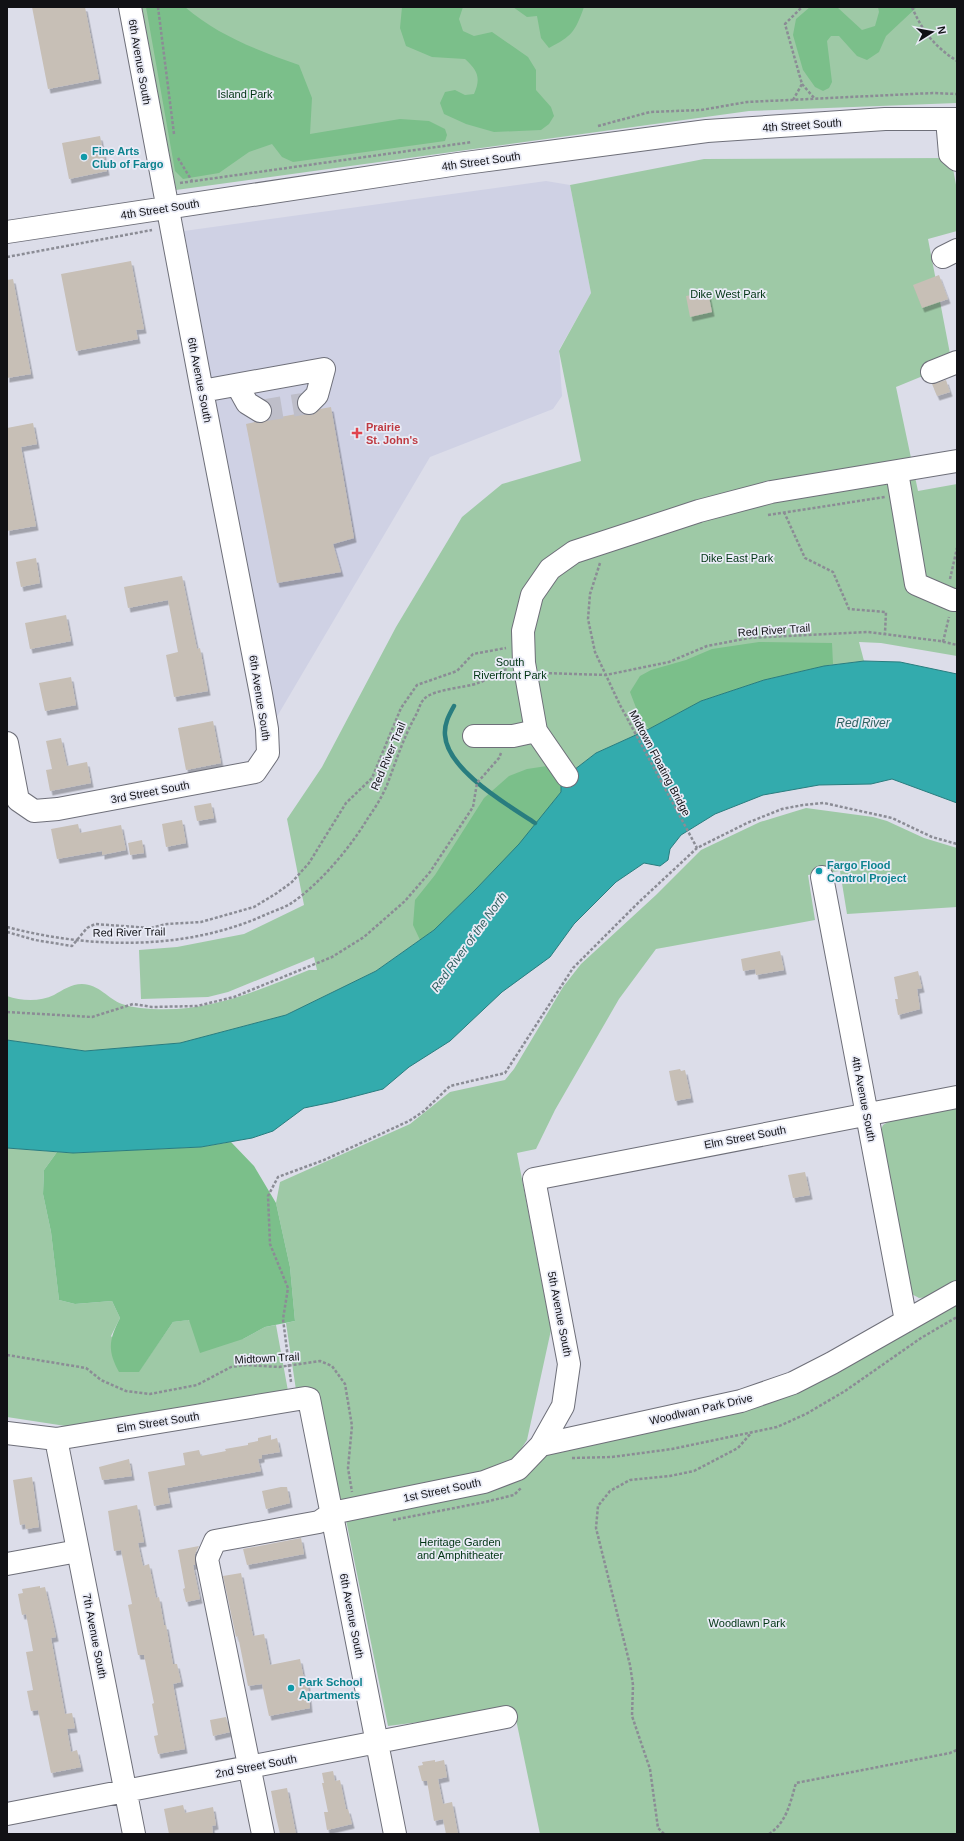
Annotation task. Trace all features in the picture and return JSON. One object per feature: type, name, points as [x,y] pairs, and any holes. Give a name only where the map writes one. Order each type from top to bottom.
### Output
[{"type":"street","name":"6th Avenue South","points":[[130,7],[202,391],[264,708],[268,753]]},
{"type":"street","name":"4th Street South","points":[[7,232],[458,164],[708,131],[885,119],[952,119]]},
{"type":"street","points":[[952,119],[950,154],[957,160]]},
{"type":"street","points":[[932,372],[957,362]]},
{"type":"street","points":[[202,391],[324,369],[317,394],[309,403]]},
{"type":"street","points":[[237,385],[247,403],[260,411]]},
{"type":"street","points":[[567,776],[536,731],[524,654],[523,631],[532,595],[550,569],[574,552],[699,511],[771,492],[957,461]]},
{"type":"street","points":[[897,472],[916,584],[953,600],[957,600]]},
{"type":"street","points":[[474,736],[508,736],[536,731]]},
{"type":"street","name":"3rd Street South","points":[[7,743],[18,800],[34,811],[58,809],[255,772],[268,753]]},
{"type":"street","name":"4th Avenue South","points":[[822,877],[906,1321]]},
{"type":"street","name":"Elm Street South","points":[[534,1178],[867,1113],[957,1097]]},
{"type":"street","name":"5th Avenue South","points":[[534,1178],[570,1364],[563,1406],[541,1444]]},
{"type":"street","name":"Woodlwan Park Drive","points":[[541,1444],[741,1401],[793,1382],[957,1292]]},
{"type":"street","name":"Elm Street South","points":[[7,1433],[56,1439],[305,1398],[309,1399]]},
{"type":"street","name":"6th Avenue South","points":[[309,1399],[395,1834]]},
{"type":"street","name":"7th Avenue South","points":[[56,1439],[134,1834]]},
{"type":"street","name":"1st Street South","points":[[250,1767],[207,1559],[215,1541],[319,1522],[332,1513],[484,1482],[518,1469],[541,1444]]},
{"type":"street","points":[[7,1564],[78,1551]]},
{"type":"street","name":"2nd Street South","points":[[7,1814],[506,1717]]},
{"type":"street","points":[[250,1767],[263,1834]]},
{"type":"path","points":[[158,7],[175,141]]},
{"type":"path","points":[[802,7],[786,24],[802,84],[815,99]]},
{"type":"path","points":[[912,7],[919,24],[934,44],[957,60]]},
{"type":"path","points":[[794,100],[802,84]]},
{"type":"path","points":[[176,156],[192,181]]},
{"type":"path","points":[[7,257],[157,229]]},
{"type":"path","points":[[768,515],[901,494]]},
{"type":"path","points":[[784,512],[805,558],[833,572],[850,609],[886,612],[886,633]]},
{"type":"path","name":"Midtown Floating Bridge","points":[[604,559],[599,565],[590,594],[588,619],[595,652],[620,705],[697,848]]},
{"type":"path","name":"Red River Trail","points":[[7,927],[78,940],[99,942],[144,942],[184,938],[224,930],[256,919],[289,904],[315,883],[339,857],[368,819],[386,788],[406,731],[425,698],[434,694],[479,683],[504,670],[524,654],[545,674],[606,675],[669,662],[707,646],[749,638],[868,632],[886,633],[957,645]]},
{"type":"path","points":[[7,932],[60,945],[72,946],[87,928],[95,924],[150,928],[216,919],[254,907],[292,882],[309,863],[346,803],[372,778],[401,708],[417,685],[457,671],[473,654],[524,654]]},
{"type":"path","points":[[7,1012],[92,1017],[133,1004],[152,1007],[197,1006],[234,997],[332,957],[364,937],[406,901],[430,872],[473,807],[477,783],[499,758],[508,736]]},
{"type":"path","points":[[288,1367],[283,1320],[288,1288],[270,1244],[268,1196],[278,1177],[324,1160],[409,1121],[424,1111],[450,1086],[505,1073],[573,968],[639,902],[697,848],[747,823],[782,809],[824,803],[892,818],[932,837],[957,844]]},
{"type":"path","points":[[565,1457],[612,1457],[657,1451],[776,1427],[806,1414],[845,1391],[921,1338],[957,1317]]},
{"type":"path","name":"Midtown Trail","points":[[7,1355],[86,1368],[101,1380],[126,1391],[150,1394],[197,1385],[232,1367],[288,1367],[320,1361],[332,1366],[345,1384],[352,1426],[348,1468],[353,1497]]},
{"type":"path","points":[[664,1834],[658,1828],[650,1769],[632,1716],[633,1685],[630,1665],[596,1528],[598,1506],[610,1491],[630,1480],[670,1476],[694,1471],[738,1448],[753,1432]]},
{"type":"path","points":[[770,1834],[778,1828],[786,1817],[796,1783],[950,1753],[957,1750]]},
{"type":"shaded area","name":"Prairie St. John's","points":[[546,181],[570,185],[591,293],[559,350],[562,396],[553,409],[430,457],[275,720],[184,231]]},
{"type":"green space","name":"Island Park","points":[[141,7],[957,7],[957,103],[749,111],[176,190]]},
{"type":"green space","points":[[146,7],[185,7],[197,17],[225,34],[254,48],[299,65],[312,98],[310,134],[400,119],[429,121],[445,129],[447,135],[445,141],[293,162],[282,157],[272,144],[249,152],[219,173],[183,179],[175,171]]},
{"type":"green space","points":[[402,7],[463,7],[459,19],[463,31],[474,36],[492,32],[528,57],[536,70],[536,90],[551,107],[554,116],[549,124],[541,130],[494,132],[466,124],[444,114],[440,103],[445,92],[455,90],[465,95],[474,94],[478,79],[477,75],[473,67],[465,59],[432,57],[406,46],[400,28]]},
{"type":"green space","points":[[513,7],[584,7],[572,32],[563,40],[549,48],[541,38],[537,16],[527,17]]},
{"type":"green space","points":[[810,7],[837,7],[862,30],[875,26],[879,12],[878,7],[917,7],[886,36],[879,52],[867,60],[857,56],[839,36],[831,36],[827,41],[832,82],[829,88],[823,91],[815,87],[803,70],[793,35],[796,19]]},
{"type":"green space","points":[[951,158],[957,190],[957,231],[928,239],[952,364],[896,387],[918,491],[957,484],[957,656],[881,643],[859,642],[864,661],[824,666],[764,680],[701,701],[649,729],[596,753],[561,780],[561,792],[520,844],[434,930],[376,971],[286,1015],[181,1043],[85,1051],[7,1040],[7,996],[24,1000],[37,1000],[54,995],[71,986],[82,984],[93,986],[117,1002],[128,1006],[163,1009],[185,1008],[227,1000],[267,987],[309,970],[317,970],[314,957],[228,992],[208,997],[141,999],[139,950],[177,947],[244,934],[304,905],[287,819],[322,767],[396,627],[462,517],[502,484],[581,461],[559,351],[591,293],[570,185],[704,159]]},
{"type":"green space","points":[[759,642],[832,643],[833,664],[764,680],[701,701],[649,729],[640,718],[630,692],[640,676],[651,670],[686,660],[712,649]]},
{"type":"green space","points":[[547,766],[561,780],[561,792],[520,844],[434,930],[420,940],[413,925],[415,900],[435,875],[484,798],[509,776],[527,769]]},
{"type":"green space","points":[[806,808],[873,817],[887,821],[924,838],[957,848],[957,907],[847,914],[840,871],[808,875],[815,920],[656,949],[619,999],[555,1110],[536,1149],[517,1153],[551,1330],[527,1440],[519,1452],[504,1467],[342,1500],[339,1496],[296,1390],[286,1323],[295,1321],[290,1267],[276,1203],[280,1182],[410,1124],[450,1092],[505,1080],[514,1069],[563,987],[581,964],[656,895],[701,850],[760,822]]},
{"type":"green space","points":[[957,1106],[957,1282],[929,1297],[919,1298],[908,1292],[878,1136],[883,1125],[891,1120]]},
{"type":"green space","points":[[231,1142],[254,1166],[276,1203],[290,1267],[295,1321],[265,1327],[243,1339],[200,1353],[189,1320],[173,1322],[139,1372],[119,1372],[111,1351],[111,1345],[120,1318],[112,1301],[75,1304],[59,1300],[51,1232],[43,1194],[44,1170],[57,1152],[73,1153],[201,1147]]},
{"type":"green space","points":[[7,1148],[57,1152],[44,1170],[43,1194],[51,1232],[59,1300],[75,1304],[112,1301],[120,1318],[111,1336],[139,1371],[173,1322],[188,1320],[243,1339],[265,1327],[276,1325],[288,1391],[72,1427],[7,1417]]},
{"type":"green space","name":"Woodlawn Park","points":[[957,1301],[957,1834],[540,1834],[514,1710],[388,1726],[346,1520],[542,1453],[755,1407]]},
{"type":"water","name":"Red River","points":[[864,661],[900,662],[957,674],[957,803],[892,779],[871,784],[819,785],[763,795],[715,814],[681,835],[670,849],[668,860],[660,866],[644,863],[616,882],[574,924],[550,957],[502,992],[450,1041],[409,1067],[383,1089],[304,1108],[273,1131],[252,1138],[201,1147],[73,1153],[7,1148],[7,1040],[85,1051],[180,1043],[286,1015],[376,971],[434,930],[519,844],[561,792],[561,780],[596,753],[649,729],[701,701],[764,680],[824,666]]},
{"type":"building","points":[[32,7],[85,7],[99,79],[48,89]]},
{"type":"building","name":"Fine Arts Club of Fargo","points":[[100,136],[107,171],[69,179],[62,143]]},
{"type":"building","points":[[131,261],[144,329],[136,330],[138,339],[76,351],[61,274]]},
{"type":"building","points":[[939,275],[948,299],[922,308],[913,285]]},
{"type":"building","points":[[13,279],[31,374],[7,378],[7,280]]},
{"type":"building","points":[[708,292],[712,312],[690,317],[686,296]]},
{"type":"building","points":[[946,380],[950,392],[937,396],[932,384]]},
{"type":"building","points":[[331,407],[354,538],[333,544],[341,572],[277,583],[246,424],[255,422],[260,423],[269,419],[302,413],[312,415],[320,409]]},
{"type":"building","points":[[33,423],[37,444],[21,447],[36,526],[7,531],[7,428]]},
{"type":"building","points":[[36,558],[40,583],[21,587],[16,562]]},
{"type":"building","points":[[182,576],[197,649],[200,648],[208,691],[174,697],[166,655],[178,652],[168,600],[128,608],[124,587]]},
{"type":"building","points":[[66,615],[71,641],[30,649],[25,623]]},
{"type":"building","points":[[71,677],[76,705],[45,711],[39,683]]},
{"type":"building","points":[[213,721],[221,763],[186,770],[178,728]]},
{"type":"building","points":[[61,738],[67,766],[87,762],[91,783],[50,791],[46,770],[52,769],[46,741]]},
{"type":"building","points":[[211,803],[214,818],[197,821],[194,806]]},
{"type":"building","points":[[182,820],[186,843],[166,847],[162,824]]},
{"type":"building","points":[[78,824],[80,833],[121,825],[126,850],[102,855],[102,851],[57,859],[51,829]]},
{"type":"building","points":[[142,840],[144,853],[130,855],[128,843]]},
{"type":"building","points":[[780,951],[784,970],[756,975],[755,969],[743,971],[741,959]]},
{"type":"building","points":[[918,971],[922,988],[917,989],[920,1009],[898,1015],[895,999],[898,999],[894,977]]},
{"type":"building","points":[[680,1069],[681,1071],[685,1070],[691,1098],[675,1101],[669,1071]]},
{"type":"building","points":[[805,1172],[810,1195],[793,1198],[788,1175]]},
{"type":"building","points":[[271,1435],[271,1440],[277,1438],[280,1452],[262,1455],[262,1458],[258,1459],[261,1471],[167,1488],[170,1503],[154,1506],[148,1472],[185,1465],[183,1453],[199,1450],[201,1456],[226,1451],[225,1449],[248,1445],[248,1443],[258,1441],[258,1438]]},
{"type":"building","points":[[129,1459],[132,1476],[102,1480],[99,1467]]},
{"type":"building","points":[[32,1477],[39,1527],[26,1529],[25,1524],[20,1525],[13,1480]]},
{"type":"building","points":[[287,1487],[290,1503],[266,1509],[262,1491]]},
{"type":"building","points":[[137,1505],[144,1542],[138,1543],[143,1566],[149,1564],[156,1598],[159,1597],[164,1625],[166,1625],[173,1664],[177,1664],[181,1682],[173,1684],[185,1749],[158,1754],[154,1736],[158,1735],[152,1704],[154,1703],[144,1655],[138,1655],[128,1605],[132,1604],[121,1550],[114,1551],[108,1511]]},
{"type":"building","points":[[301,1538],[304,1554],[247,1565],[243,1549]]},
{"type":"building","points":[[199,1546],[195,1554],[195,1565],[193,1565],[200,1599],[186,1602],[178,1550]]},
{"type":"building","points":[[241,1573],[253,1636],[264,1634],[270,1665],[300,1659],[304,1679],[307,1678],[310,1708],[269,1716],[262,1684],[248,1686],[238,1636],[236,1637],[223,1576]]},
{"type":"building","points":[[40,1586],[40,1588],[45,1587],[56,1637],[51,1638],[65,1714],[72,1713],[75,1728],[67,1729],[71,1752],[77,1750],[81,1767],[51,1773],[38,1710],[31,1711],[27,1691],[33,1690],[26,1652],[33,1651],[26,1614],[22,1615],[18,1594],[23,1593],[22,1589]]},
{"type":"building","points":[[226,1717],[230,1732],[213,1736],[210,1720]]},
{"type":"building","points":[[435,1760],[435,1762],[444,1760],[447,1777],[438,1779],[443,1804],[452,1802],[458,1834],[446,1834],[443,1819],[434,1821],[427,1781],[422,1781],[418,1766],[423,1765],[422,1762]]},
{"type":"building","points":[[333,1771],[335,1781],[340,1780],[346,1809],[348,1809],[352,1824],[327,1830],[324,1812],[328,1812],[322,1783],[324,1783],[322,1773]]},
{"type":"building","points":[[287,1788],[296,1834],[280,1834],[276,1817],[271,1791]]},
{"type":"building","points":[[183,1805],[185,1813],[213,1807],[216,1825],[212,1826],[213,1834],[169,1834],[164,1809]]},
{"type":"waterway","points":[[454,706],[446,723],[445,735],[448,748],[456,761],[467,773],[495,796],[535,823]]},
{"type":"tunnel","points":[[260,411],[309,403]]},
{"type":"place","name":"Fine Arts Club of Fargo","points":[[84,157]]},
{"type":"place","name":"Prairie St. John's","points":[[357,433]]},
{"type":"place","name":"Fargo Flood Control Project","points":[[819,871]]},
{"type":"place","name":"Park School Apartments","points":[[291,1688]]},
{"type":"park label","name":"Dike West Park","points":[[728,294]]},
{"type":"park label","name":"Dike East Park","points":[[737,558]]},
{"type":"park label","name":"South Riverfront Park","points":[[510,668]]},
{"type":"park label","name":"Heritage Garden and Amphitheater","points":[[460,1548]]},
{"type":"water label","name":"Red River of the North","points":[[469,942]]}]
